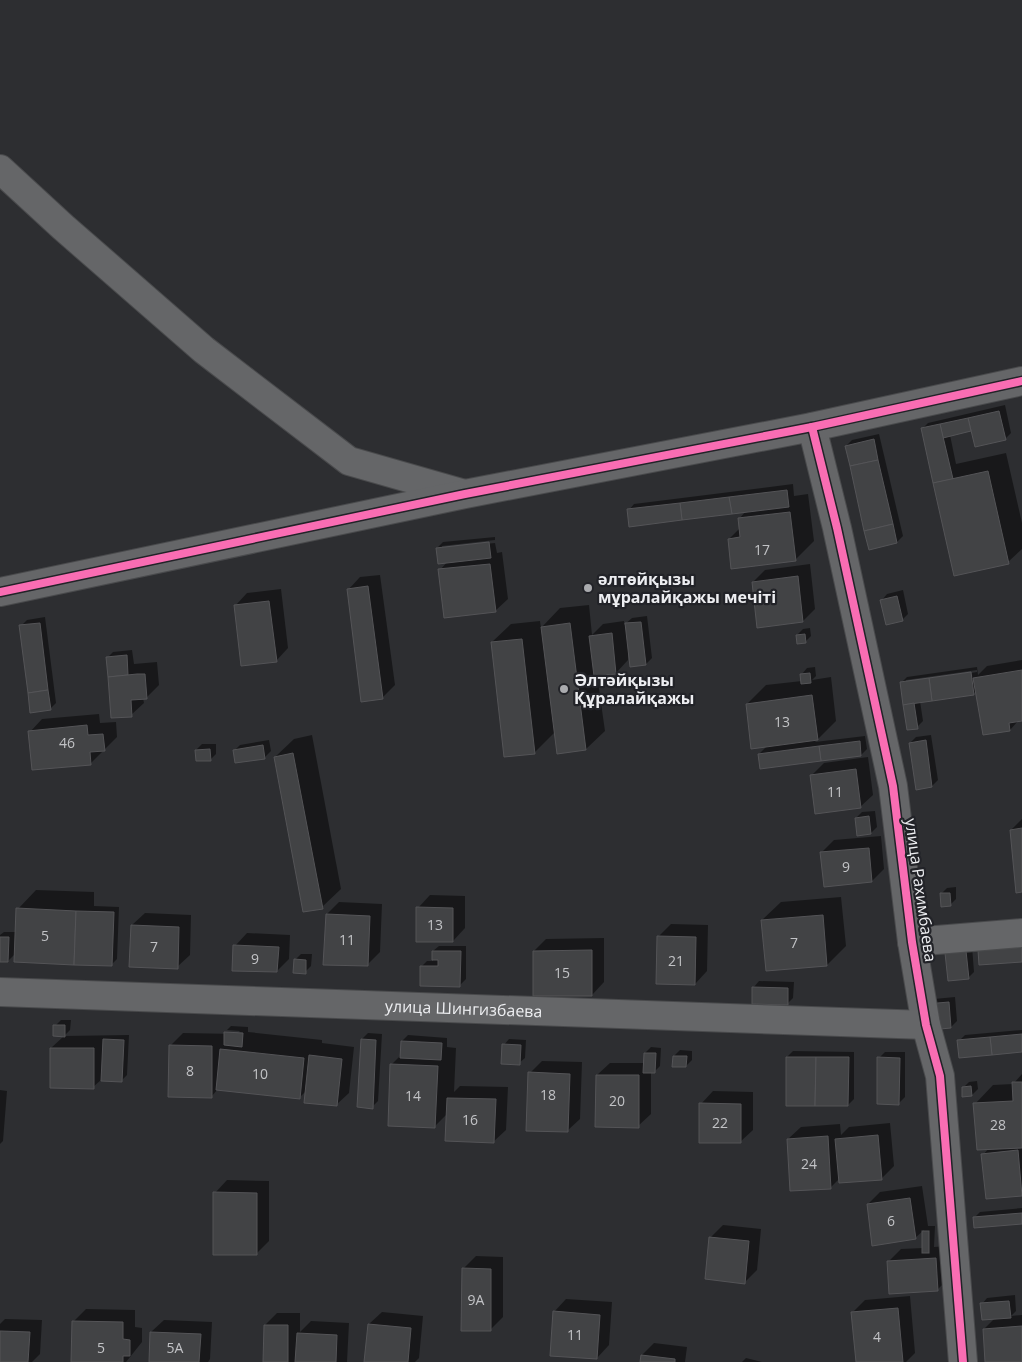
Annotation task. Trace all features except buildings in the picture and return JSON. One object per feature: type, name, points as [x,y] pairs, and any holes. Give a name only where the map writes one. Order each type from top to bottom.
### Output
[{"type":"street","points":[[0,169],[63,227],[204,350],[349,461],[464,494]]},
{"type":"street","points":[[0,592],[464,494],[812,427],[1022,381]]},
{"type":"street","name":"улица Рахимбаева","points":[[812,427],[837,528],[893,786],[912,942],[926,1025],[940,1076],[963,1362]]},
{"type":"street","points":[[912,942],[1022,933]]},
{"type":"street","name":"улица Шингизбаева","points":[[0,992],[926,1025]]},
{"type":"cycle path","points":[[0,592],[465,494],[812,427],[1022,381]]},
{"type":"cycle path","points":[[812,427],[837,528],[893,786],[912,942],[926,1025],[940,1076],[963,1362]]},
{"type":"place","name":"әлтөйқызы мұралайқажы мечіті","points":[[588,588]]},
{"type":"place","name":"Әлтәйқызы Құралайқажы","points":[[564,689]]}]
